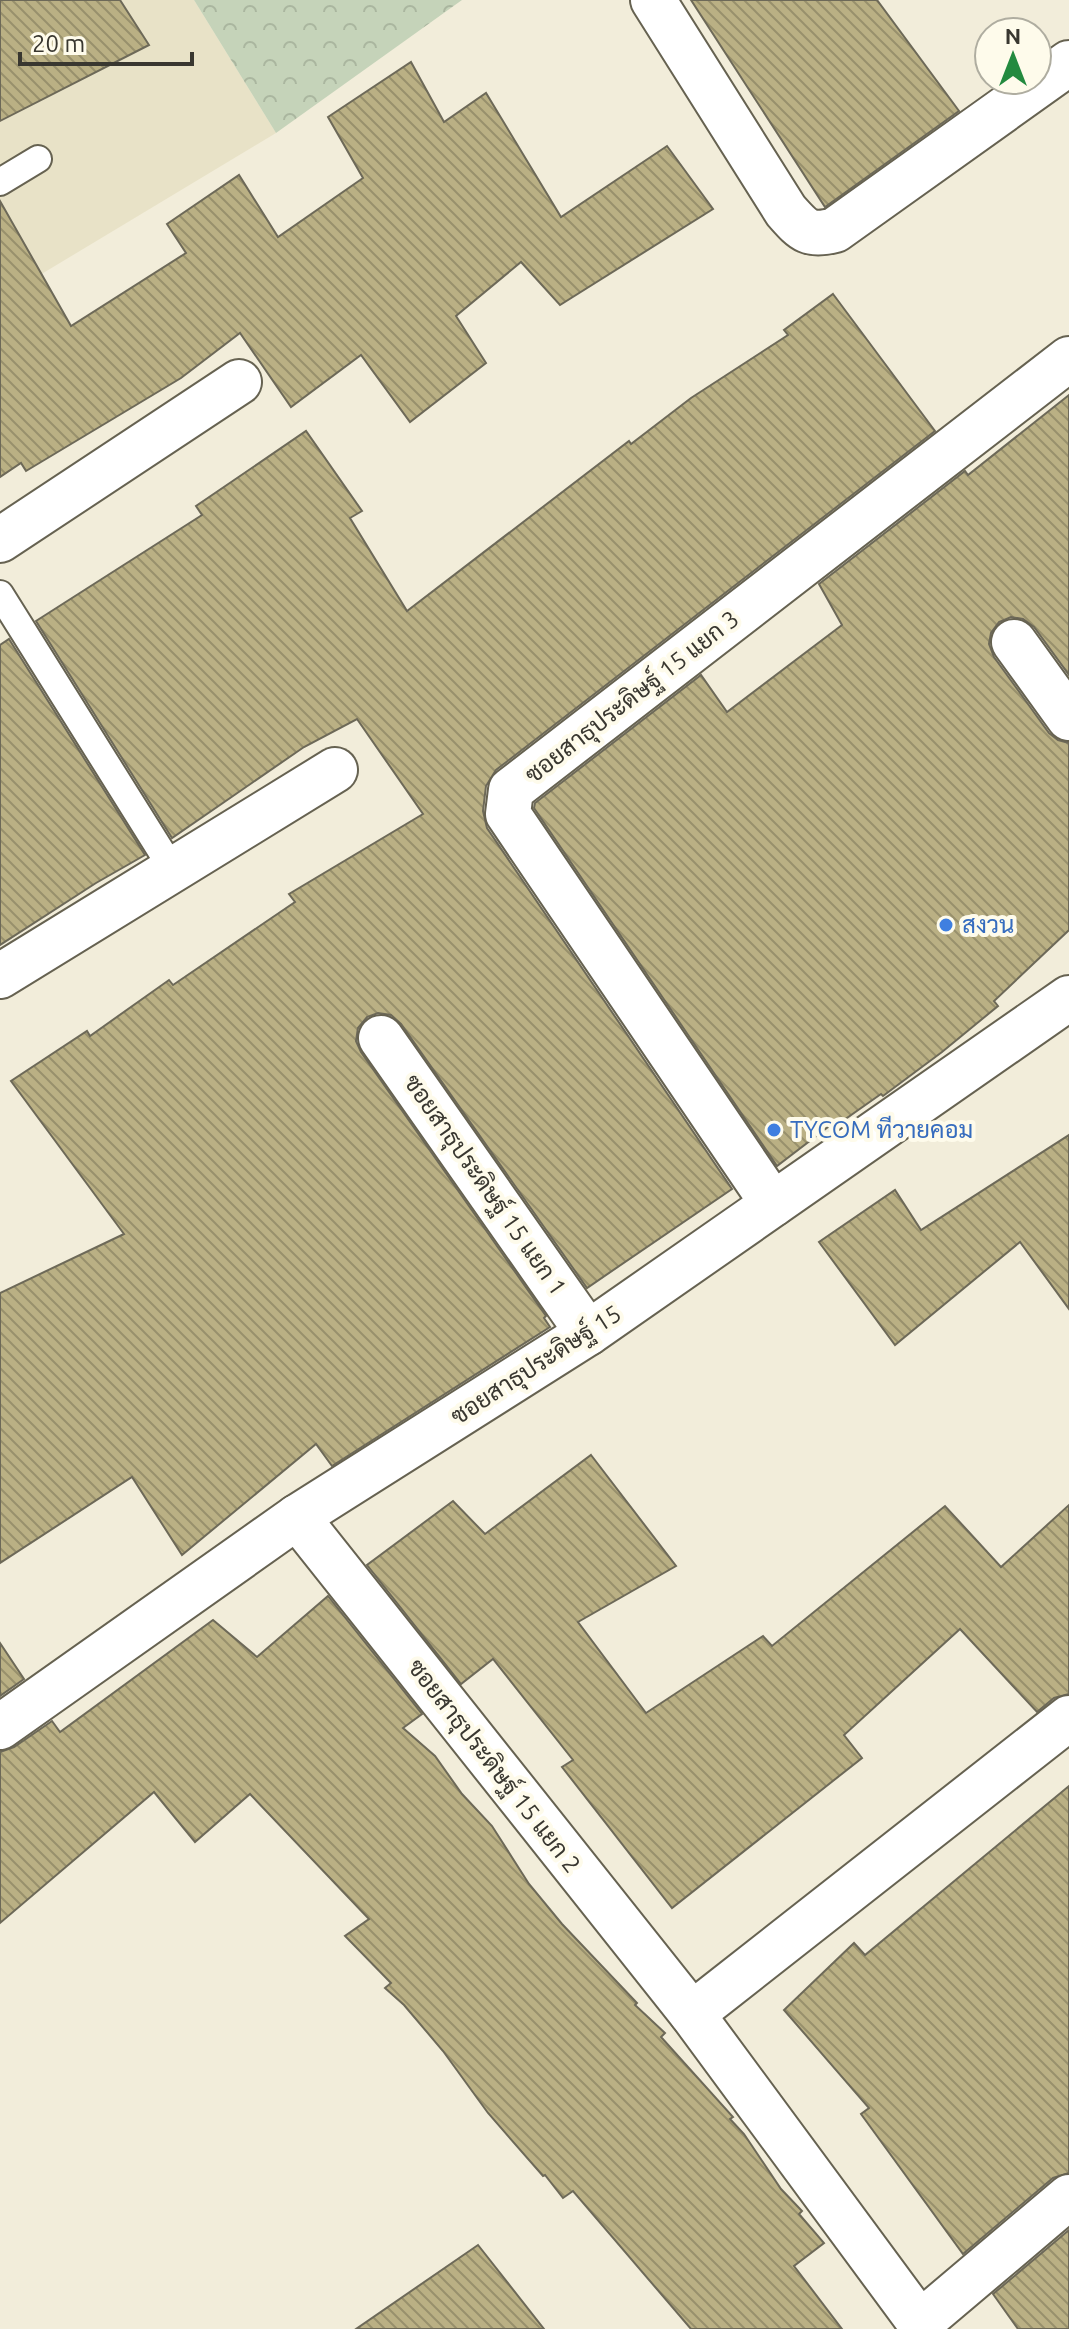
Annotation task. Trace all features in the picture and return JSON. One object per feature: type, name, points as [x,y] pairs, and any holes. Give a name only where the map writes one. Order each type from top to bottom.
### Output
[{"type":"street","points":[[653,0],[786,211],[804,231],[820,234],[835,230],[1069,63]]},
{"type":"street","name":"ซอยสาธุประดิษฐ์ 15 แยก 3","points":[[773,1204],[508,814],[511,790],[1069,359]]},
{"type":"street","points":[[0,540],[239,382]]},
{"type":"street","points":[[1014,642],[1069,718]]},
{"type":"street","points":[[0,976],[335,770]]},
{"type":"street","name":"ซอยสาธุประดิษฐ์ 15","points":[[0,1727],[297,1517],[588,1333],[1069,998]]},
{"type":"street","name":"ซอยสาธุประดิษฐ์ 15 แยก 1","points":[[381,1038],[588,1333]]},
{"type":"street","name":"ซอยสาธุประดิษฐ์ 15 แยก 2","points":[[297,1517],[692,2014],[922,2326],[1069,2197]]},
{"type":"street","points":[[692,2014],[1069,1718]]},
{"type":"lane","points":[[0,182],[38,159]]},
{"type":"lane","points":[[0,594],[173,870]]},
{"type":"shaded area","points":[[0,0],[194,0],[276,133],[0,299]]},
{"type":"green space","points":[[194,0],[462,0],[276,133]]},
{"type":"building","points":[[0,0],[120,0],[149,45],[0,121]]},
{"type":"building","points":[[691,0],[877,0],[959,111],[825,207]]},
{"type":"building","points":[[411,62],[444,122],[486,93],[561,217],[667,146],[713,209],[560,305],[521,262],[456,316],[486,363],[410,422],[361,355],[291,407],[240,333],[181,378],[26,471],[21,463],[0,477],[0,201],[71,326],[186,253],[167,224],[239,175],[278,237],[363,178],[328,117]]},
{"type":"building","points":[[833,294],[935,431],[496,770],[486,786],[483,811],[487,828],[732,1189],[587,1288],[401,1024],[391,1015],[378,1013],[367,1017],[358,1028],[356,1041],[361,1052],[546,1316],[544,1318],[550,1327],[332,1466],[316,1444],[182,1555],[132,1477],[0,1563],[0,1293],[124,1234],[11,1081],[87,1031],[90,1036],[169,980],[173,985],[295,902],[289,894],[423,814],[357,719],[304,747],[172,838],[36,621],[202,515],[196,506],[306,431],[362,511],[350,518],[407,611],[629,441],[631,444],[691,398],[788,335],[784,330]]},
{"type":"building","points":[[1069,395],[1069,675],[1034,627],[1023,619],[1011,617],[999,622],[991,633],[989,644],[994,657],[1049,733],[1069,743],[1069,930],[994,1001],[998,1006],[942,1052],[883,1096],[881,1094],[834,1127],[832,1124],[777,1166],[534,808],[535,803],[701,675],[727,712],[842,625],[819,584],[965,471],[968,475]]},
{"type":"building","points":[[9,639],[145,855],[0,945],[0,645]]},
{"type":"building","points":[[1069,1135],[1069,1309],[1020,1242],[895,1345],[819,1242],[895,1190],[921,1230]]},
{"type":"building","points":[[591,1455],[676,1566],[578,1622],[646,1713],[763,1636],[772,1646],[945,1506],[1001,1567],[1069,1505],[1069,1694],[1054,1698],[1037,1712],[960,1629],[844,1735],[862,1758],[672,1908],[562,1767],[573,1760],[493,1659],[461,1684],[367,1565],[453,1501],[485,1534]]},
{"type":"building","points":[[328,1596],[422,1714],[403,1728],[435,1756],[462,1794],[492,1826],[529,1884],[562,1924],[637,2003],[635,2005],[665,2033],[661,2037],[733,2117],[730,2119],[744,2134],[781,2189],[802,2211],[799,2214],[824,2243],[794,2266],[842,2329],[691,2329],[573,2191],[563,2198],[488,2113],[443,2051],[404,2005],[385,1988],[391,1983],[345,1936],[369,1919],[250,1794],[195,1842],[154,1792],[0,1923],[0,1752],[14,1747],[52,1721],[60,1732],[213,1620],[257,1657]]},
{"type":"building","points":[[0,1643],[24,1679],[0,1696]]},
{"type":"building","points":[[1069,1786],[1069,2173],[1053,2178],[963,2254],[861,2114],[869,2108],[784,2010],[854,1943],[865,1955]]},
{"type":"building","points":[[1069,2230],[1069,2329],[1018,2329],[993,2294]]},
{"type":"building","points":[[478,2245],[544,2329],[356,2329]]},
{"type":"place","name":"สงวน","points":[[946,925]]},
{"type":"place","name":"TYCOM ทีวายคอม","points":[[774,1130]]}]
